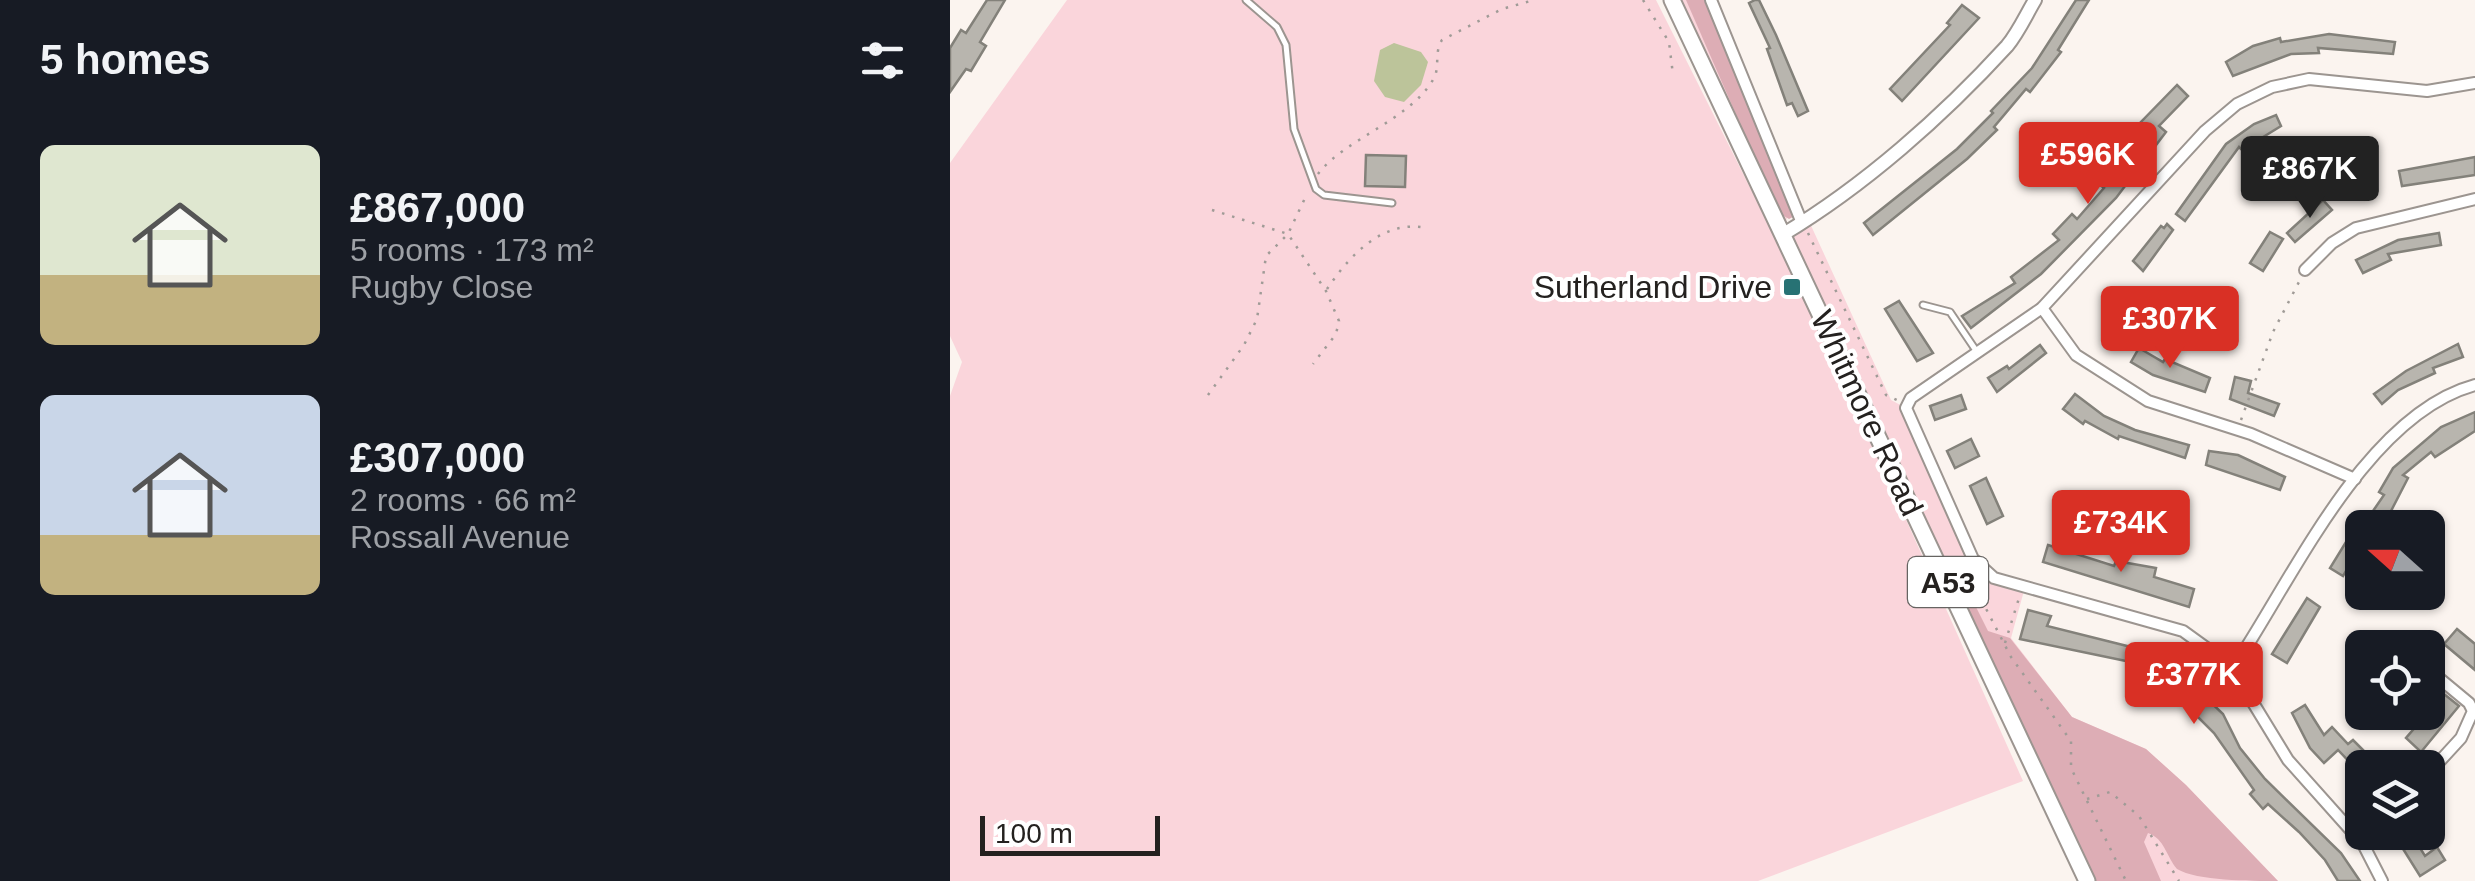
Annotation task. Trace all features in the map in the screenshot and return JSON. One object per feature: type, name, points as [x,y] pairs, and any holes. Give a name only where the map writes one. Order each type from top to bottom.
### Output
[{"type":"highway","name":"Whitmore Road","points":[[1672,0],[2087,881]]},
{"type":"street","points":[[1711,0],[1802,223]]},
{"type":"street","points":[[1782,234],[1802,223],[1917,132],[2009,43],[2035,0]]},
{"type":"street","points":[[2345,824],[2288,760],[2230,665],[2183,631],[1994,578],[1974,560],[1909,401],[2042,308],[2205,131],[2237,104],[2272,87],[2309,79],[2427,92],[2475,84]]},
{"type":"street","points":[[2304,270],[2332,243],[2356,228],[2475,199]]},
{"type":"street","points":[[2042,308],[2076,355],[2148,401],[2238,430],[2356,479]]},
{"type":"street","points":[[2230,665],[2244,651],[2380,448],[2416,413],[2475,385]]},
{"type":"street","points":[[2445,682],[2470,702],[2473,711],[2461,738],[2445,755]]},
{"type":"street","points":[[2366,850],[2382,881]]},
{"type":"lane","points":[[1246,0],[1277,27],[1286,45],[1294,129],[1313,182],[1324,196],[1392,203]]},
{"type":"lane","points":[[1923,305],[1950,312],[1979,355]]},
{"type":"path","points":[[1208,396],[1258,319],[1266,256],[1288,234],[1313,182],[1328,161],[1383,128],[1422,91],[1436,76],[1442,40],[1502,9],[1534,0]]},
{"type":"path","points":[[1644,0],[1669,42],[1673,75]]},
{"type":"path","points":[[1212,210],[1288,234],[1326,290],[1339,321],[1336,334],[1313,364]]},
{"type":"path","points":[[1802,223],[1886,395],[1909,401]]},
{"type":"path","points":[[1326,290],[1348,258],[1378,238],[1404,224],[1428,228]]},
{"type":"path","points":[[2238,430],[2272,332],[2304,270]]},
{"type":"path","points":[[1974,560],[1967,571],[2004,644],[2071,741],[2074,749],[2070,762],[2126,881]]},
{"type":"path","points":[[2004,644],[2022,586]]},
{"type":"path","points":[[2088,798],[2110,792],[2139,816],[2179,881]]},
{"type":"shaded area","points":[[1067,0],[1656,0],[1819,325],[2023,781],[1758,881],[950,881],[950,396],[962,362],[950,336],[950,163]]},
{"type":"shaded area","points":[[1672,0],[1711,0],[1793,195],[1783,233],[1808,219],[1891,400],[1906,408],[1982,570],[2025,587],[2011,638],[2072,717],[2146,749],[2278,881],[2087,881]]},
{"type":"shaded area","points":[[1686,0],[1704,0],[1797,215],[1789,219],[1779,213]]},
{"type":"shaded area","points":[[1394,43],[1421,52],[1428,62],[1421,85],[1404,102],[1385,97],[1374,81],[1380,50]]},
{"type":"shaded area","points":[[1964,583],[1988,631],[2010,638],[2072,717],[2146,749],[2278,881],[2186,873],[2177,869],[2162,844],[2148,833],[2144,842],[2161,881],[2095,881],[1955,586]]},
{"type":"building","points":[[987,0],[1005,0],[980,42],[986,46],[971,71],[966,69],[950,92],[950,48],[961,30],[966,33]]},
{"type":"building","points":[[1759,0],[1776,35],[1808,111],[1798,116],[1792,103],[1787,105],[1767,49],[1770,48],[1749,3]]},
{"type":"building","points":[[2076,0],[2089,0],[2058,50],[2061,52],[2030,92],[2026,89],[1994,127],[1997,130],[1967,159],[1873,235],[1864,223],[1957,149],[1993,113],[2032,68]]},
{"type":"building","points":[[1962,5],[1979,18],[1902,101],[1890,89],[1950,25],[1947,23]]},
{"type":"building","points":[[2329,34],[2395,42],[2393,54],[2318,48],[2319,53],[2291,54],[2233,76],[2226,62],[2253,46],[2280,38],[2281,42]]},
{"type":"building","points":[[2177,85],[2188,96],[2159,126],[2166,132],[2116,198],[2041,274],[1971,328],[1962,316],[2015,283],[2011,277],[2059,240],[2053,234],[2072,214],[2077,219],[2104,188],[2098,183],[2107,172],[2113,177],[2148,132],[2138,125]]},
{"type":"building","points":[[2276,115],[2281,126],[2242,150],[2239,147],[2185,221],[2176,214],[2226,144],[2254,124]]},
{"type":"building","points":[[1366,155],[1406,156],[1405,187],[1365,186]]},
{"type":"building","points":[[2475,157],[2475,175],[2402,186],[2399,171]]},
{"type":"building","points":[[2323,200],[2332,210],[2295,242],[2287,233]]},
{"type":"building","points":[[2167,224],[2173,230],[2143,271],[2133,261],[2161,226]]},
{"type":"building","points":[[2270,232],[2283,239],[2263,271],[2250,263]]},
{"type":"building","points":[[2439,233],[2441,245],[2388,254],[2391,260],[2363,273],[2356,260],[2398,240]]},
{"type":"building","points":[[1899,301],[1933,353],[1917,361],[1885,309]]},
{"type":"building","points":[[2458,344],[2463,357],[2433,368],[2435,373],[2398,390],[2382,404],[2374,394],[2406,371]]},
{"type":"building","points":[[2040,345],[2046,353],[1997,392],[1988,378],[2007,366],[2009,369]]},
{"type":"building","points":[[2139,348],[2163,362],[2165,359],[2210,378],[2205,392],[2153,375],[2131,362]]},
{"type":"building","points":[[2235,377],[2251,381],[2248,393],[2279,404],[2274,416],[2230,399]]},
{"type":"building","points":[[2075,394],[2104,416],[2135,430],[2189,445],[2185,458],[2119,436],[2118,439],[2085,421],[2083,424],[2063,409]]},
{"type":"building","points":[[1961,395],[1966,409],[1935,420],[1930,406]]},
{"type":"building","points":[[2475,412],[2475,431],[2435,457],[2431,452],[2403,475],[2408,478],[2392,510],[2374,510],[2384,495],[2379,492],[2393,468],[2441,427]]},
{"type":"building","points":[[1971,439],[1979,456],[1955,468],[1947,451]]},
{"type":"building","points":[[2209,451],[2238,455],[2285,477],[2280,490],[2206,465]]},
{"type":"building","points":[[1986,478],[2003,516],[1987,524],[1970,486]]},
{"type":"building","points":[[2345,544],[2343,576],[2330,568]]},
{"type":"building","points":[[2048,545],[2114,566],[2116,561],[2156,568],[2154,577],[2194,589],[2189,607],[2043,562]]},
{"type":"building","points":[[2307,598],[2320,607],[2287,663],[2272,654]]},
{"type":"building","points":[[2028,610],[2051,616],[2047,626],[2147,651],[2146,655],[2179,667],[2178,671],[2223,714],[2240,748],[2265,779],[2341,853],[2360,881],[2338,881],[2299,832],[2268,804],[2263,809],[2214,733],[2171,690],[2176,683],[2148,673],[2150,666],[2020,639]]},
{"type":"building","points":[[2457,629],[2475,644],[2475,670],[2445,645]]},
{"type":"building","points":[[2445,695],[2459,706],[2445,723]]},
{"type":"building","points":[[2305,705],[2324,735],[2332,727],[2348,744],[2353,740],[2363,750],[2345,750],[2345,757],[2338,750],[2324,763],[2310,748],[2292,713]]},
{"type":"building","points":[[2413,730],[2439,730],[2423,750],[2406,738]]},
{"type":"building","points":[[2404,850],[2421,850],[2425,856],[2439,850],[2445,860],[2420,876]]},
{"type":"place","name":"Sutherland Drive","points":[[1792,287]]}]
